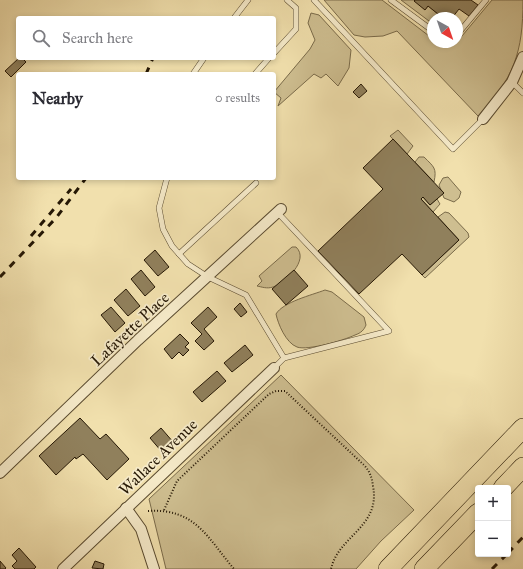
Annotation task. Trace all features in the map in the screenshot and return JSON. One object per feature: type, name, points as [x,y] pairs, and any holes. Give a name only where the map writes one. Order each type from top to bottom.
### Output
[{"type":"highway","points":[[388,569],[523,428]]},
{"type":"highway","points":[[506,485],[523,467]]},
{"type":"highway","points":[[424,569],[475,516]]},
{"type":"street","points":[[483,120],[512,82],[523,57]]},
{"type":"street","name":"Lafayette Place","points":[[0,472],[138,340],[279,211]]},
{"type":"street","name":"Wallace Avenue","points":[[63,569],[274,368]]},
{"type":"street","points":[[126,508],[144,535],[154,569]]},
{"type":"lane","points":[[236,16],[248,0]]},
{"type":"lane","points":[[276,51],[296,28],[296,8],[287,0]]},
{"type":"lane","points":[[314,0],[453,149],[483,120]]},
{"type":"lane","points":[[392,0],[427,26]]},
{"type":"lane","points":[[463,28],[486,0]]},
{"type":"lane","points":[[194,72],[203,60]]},
{"type":"lane","points":[[257,72],[268,60]]},
{"type":"lane","points":[[512,82],[523,93]]},
{"type":"lane","points":[[166,180],[159,208],[163,229],[172,246],[188,264],[208,277],[246,295],[284,358]]},
{"type":"lane","points":[[179,254],[256,182]]},
{"type":"lane","points":[[274,368],[284,358],[389,331],[279,211]]},
{"type":"path","points":[[164,510],[172,488],[182,476],[269,394],[276,390],[285,391],[365,466],[369,471],[372,480],[375,498],[371,512],[360,529],[336,556],[331,569]]},
{"type":"path","points":[[148,511],[164,510],[173,512],[192,521],[234,569]]},
{"type":"shaded area","points":[[324,0],[382,0],[427,34],[427,48],[463,48],[463,35],[492,0],[523,0],[521,35],[514,64],[500,89],[478,116],[397,31],[383,36],[365,37],[354,35]]},
{"type":"shaded area","points":[[401,0],[415,0],[425,10],[428,6],[436,12],[427,12],[427,20]]},
{"type":"shaded area","points":[[311,13],[319,15],[351,50],[349,68],[338,86],[326,74],[321,78],[314,74],[278,106],[281,98],[276,94],[276,90],[310,49],[315,40],[308,23]]},
{"type":"shaded area","points":[[398,130],[413,146],[407,154],[390,136]]},
{"type":"shaded area","points":[[419,157],[424,157],[434,168],[434,182],[415,162]]},
{"type":"shaded area","points":[[448,177],[461,192],[459,198],[454,202],[444,198],[439,185],[443,178]]},
{"type":"shaded area","points":[[423,197],[430,205],[437,199],[440,204],[433,212],[421,199]]},
{"type":"shaded area","points":[[445,212],[449,213],[468,233],[469,237],[425,278],[422,275],[459,240],[438,217]]},
{"type":"shaded area","points":[[292,247],[296,247],[300,252],[300,258],[298,264],[289,276],[284,281],[273,287],[267,288],[257,286],[262,281],[259,276]]},
{"type":"shaded area","points":[[325,290],[332,292],[364,317],[365,327],[359,333],[335,342],[309,348],[302,348],[293,345],[289,342],[281,328],[276,314],[291,302]]},
{"type":"shaded area","points":[[281,375],[414,510],[381,541],[356,569],[166,569],[149,499]]},
{"type":"building","points":[[471,0],[478,5],[469,16],[459,9],[457,12],[436,12],[428,6],[425,10],[414,1]]},
{"type":"building","points":[[17,60],[24,60],[26,62],[11,77],[5,71]]},
{"type":"building","points":[[361,84],[367,91],[359,98],[353,92]]},
{"type":"building","points":[[393,139],[444,193],[430,205],[423,197],[421,199],[459,240],[422,275],[402,254],[359,294],[318,251],[383,189],[363,168]]},
{"type":"building","points":[[155,250],[169,267],[158,276],[144,260]]},
{"type":"building","points":[[141,270],[155,287],[145,296],[131,279]]},
{"type":"building","points":[[294,270],[308,286],[286,305],[272,289]]},
{"type":"building","points":[[126,289],[140,306],[128,316],[114,300]]},
{"type":"building","points":[[240,303],[247,312],[241,317],[234,309]]},
{"type":"building","points":[[111,307],[125,323],[115,332],[101,315]]},
{"type":"building","points":[[208,307],[217,317],[204,329],[214,341],[204,350],[195,341],[202,334],[191,323]]},
{"type":"building","points":[[180,334],[189,343],[185,347],[189,350],[183,356],[179,352],[172,359],[164,349]]},
{"type":"building","points":[[245,345],[253,355],[232,372],[224,363]]},
{"type":"building","points":[[217,371],[226,381],[202,402],[193,392]]},
{"type":"building","points":[[80,418],[100,439],[106,434],[129,459],[107,480],[83,454],[76,459],[75,457],[56,475],[39,456]]},
{"type":"building","points":[[161,428],[174,443],[162,452],[150,438]]},
{"type":"building","points":[[19,548],[36,567],[34,569],[15,569],[12,566],[17,561],[12,555]]},
{"type":"building","points":[[0,561],[6,568],[5,569],[0,569]]},
{"type":"building","points":[[95,561],[104,564],[103,569],[92,568]]},
{"type":"railway","points":[[147,72],[152,60]]},
{"type":"railway","points":[[0,277],[56,218],[84,180]]},
{"type":"railway","points":[[31,236],[71,189]]},
{"type":"railway","points":[[511,550],[523,537]]},
{"type":"railway","points":[[492,569],[504,557]]}]
